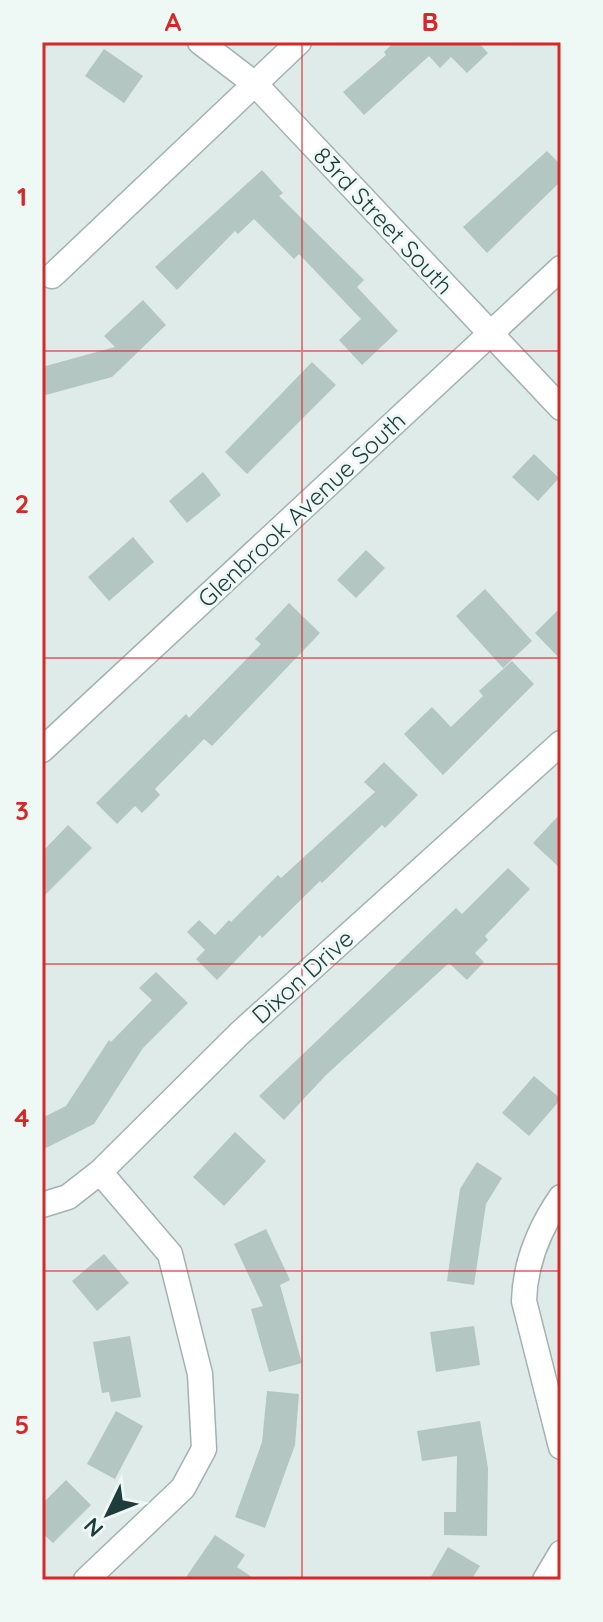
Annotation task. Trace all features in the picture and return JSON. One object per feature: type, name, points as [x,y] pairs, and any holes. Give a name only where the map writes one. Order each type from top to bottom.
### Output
[{"type":"street","name":"83rd Street South","points":[[200,42],[255,84],[488,334],[561,407]]},
{"type":"street","points":[[52,276],[299,42]]},
{"type":"street","name":"Glenbrook Avenue South","points":[[42,750],[561,268]]},
{"type":"street","name":"Dixon Drive","points":[[42,1205],[68,1197],[100,1172],[240,1033],[561,743]]},
{"type":"street","points":[[86,1580],[183,1488],[204,1449],[200,1374],[170,1254],[100,1172]]},
{"type":"street","points":[[561,1197],[542,1225],[525,1278],[524,1301],[561,1447]]},
{"type":"street","points":[[545,1580],[561,1553]]},
{"type":"building","points":[[394,42],[478,42],[488,53],[467,73],[451,57],[440,68],[429,56],[364,115],[343,92],[386,55],[384,52]]},
{"type":"building","points":[[104,49],[143,76],[124,103],[85,76]]},
{"type":"building","points":[[547,151],[561,165],[561,181],[487,253],[463,227]]},
{"type":"building","points":[[262,170],[283,193],[279,196],[364,280],[357,287],[398,331],[362,365],[339,340],[361,319],[299,254],[294,259],[254,219],[238,234],[235,231],[177,290],[155,267]]},
{"type":"building","points":[[143,300],[166,325],[112,377],[42,396],[42,367],[115,347],[104,336]]},
{"type":"building","points":[[312,362],[336,385],[247,474],[225,452]]},
{"type":"building","points":[[534,454],[559,478],[538,501],[512,477]]},
{"type":"building","points":[[203,472],[221,495],[187,523],[169,501]]},
{"type":"building","points":[[133,537],[154,562],[109,601],[88,577]]},
{"type":"building","points":[[366,550],[385,568],[356,598],[337,580]]},
{"type":"building","points":[[485,589],[532,641],[503,668],[456,616]]},
{"type":"building","points":[[289,603],[320,633],[212,746],[204,739],[155,789],[160,795],[142,813],[135,806],[117,824],[96,803],[186,714],[189,718],[261,644],[255,639]]},
{"type":"building","points":[[561,607],[561,660],[535,633]]},
{"type":"building","points":[[512,661],[534,684],[443,775],[404,734],[432,707],[451,727],[483,696],[479,691]]},
{"type":"building","points":[[384,762],[418,795],[385,828],[382,825],[322,883],[320,881],[262,938],[260,935],[217,980],[196,959],[205,950],[187,932],[199,920],[215,935],[229,920],[231,922],[278,875],[281,878],[375,792],[364,782]]},
{"type":"building","points":[[561,813],[561,869],[533,843]]},
{"type":"building","points":[[68,825],[92,848],[42,898],[42,852]]},
{"type":"building","points":[[508,868],[530,889],[485,936],[488,940],[475,953],[484,962],[467,980],[449,963],[326,1075],[284,1120],[259,1096],[456,908],[462,914]]},
{"type":"building","points":[[156,972],[188,1003],[143,1048],[94,1124],[42,1150],[42,1118],[66,1106],[109,1040],[111,1042],[152,1000],[139,988]]},
{"type":"building","points":[[534,1076],[561,1099],[529,1136],[502,1113]]},
{"type":"building","points":[[235,1132],[266,1161],[224,1206],[193,1177]]},
{"type":"building","points":[[477,1162],[502,1178],[486,1204],[474,1285],[447,1281],[460,1189]]},
{"type":"building","points":[[266,1229],[290,1280],[280,1285],[302,1363],[269,1372],[251,1309],[263,1306],[234,1244]]},
{"type":"building","points":[[104,1254],[129,1283],[97,1311],[72,1281]]},
{"type":"building","points":[[474,1326],[480,1365],[436,1372],[430,1332]]},
{"type":"building","points":[[130,1336],[141,1397],[111,1402],[109,1392],[102,1393],[93,1342]]},
{"type":"building","points":[[267,1391],[299,1394],[295,1445],[265,1528],[235,1517],[262,1442]]},
{"type":"building","points":[[116,1411],[143,1426],[115,1479],[87,1464]]},
{"type":"building","points":[[480,1421],[488,1468],[487,1536],[444,1535],[444,1512],[456,1512],[457,1456],[422,1461],[417,1431]]},
{"type":"building","points":[[66,1480],[91,1505],[53,1543],[42,1533],[42,1504]]},
{"type":"building","points":[[215,1535],[245,1555],[237,1567],[256,1580],[184,1580]]},
{"type":"building","points":[[448,1547],[480,1566],[471,1580],[429,1580]]}]
